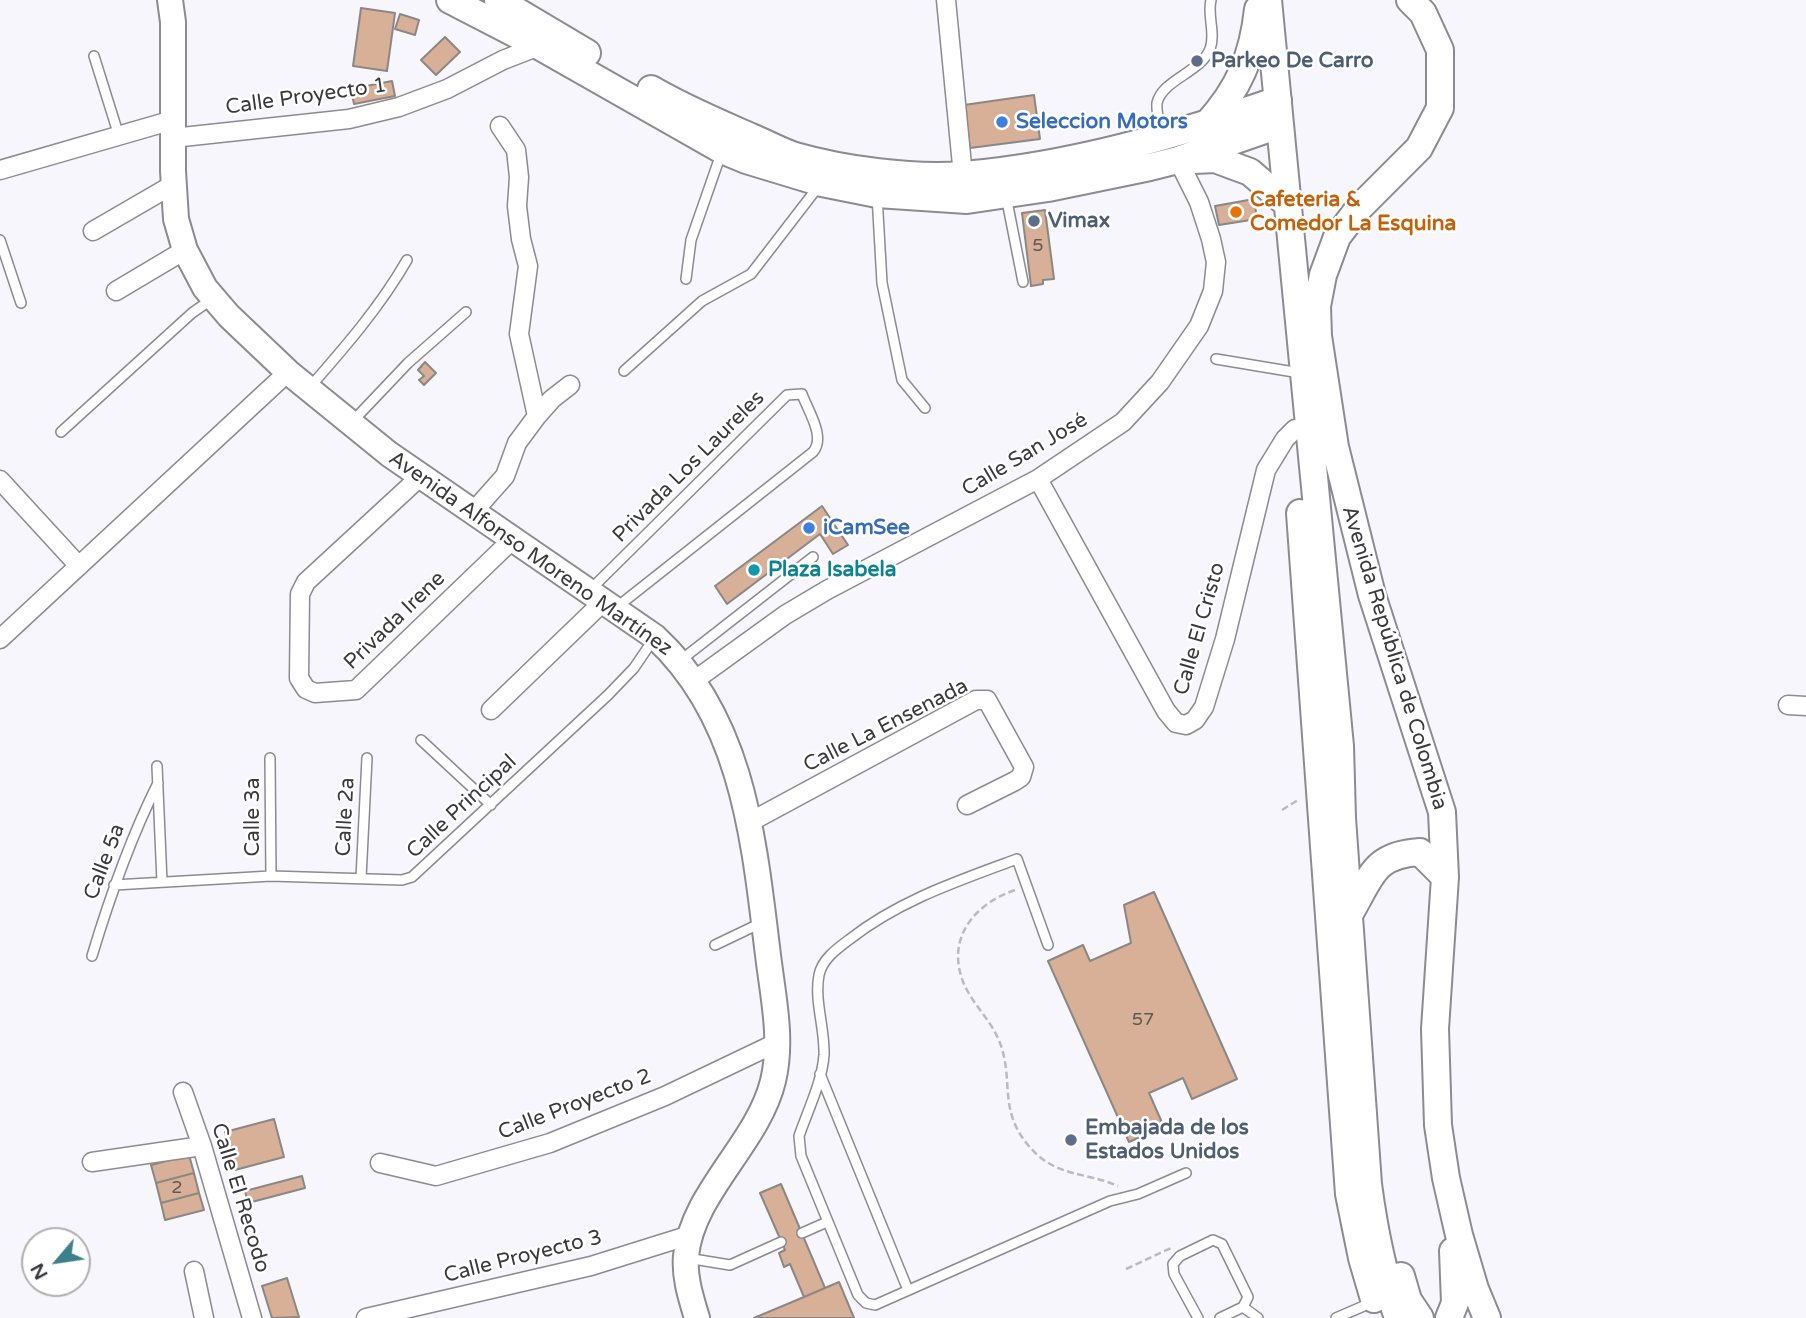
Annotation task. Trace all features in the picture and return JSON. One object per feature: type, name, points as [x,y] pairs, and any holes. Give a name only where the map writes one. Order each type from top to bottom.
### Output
[{"type":"main road","name":"Avenida Alfonso Moreno Martínez","points":[[170,0],[176,219],[185,250],[205,288],[229,316],[288,372],[351,423],[421,476],[655,637],[695,680],[729,752],[746,799],[750,822],[778,1042],[773,1080],[766,1105],[699,1213],[687,1246]]},
{"type":"main road","points":[[450,0],[544,38],[686,109],[795,155],[1005,194],[1048,188],[1178,160],[1215,159],[1237,166],[1260,178],[1286,202]]},
{"type":"main road","points":[[498,0],[544,38],[722,150],[822,183],[877,194],[965,187],[1161,136],[1278,112]]},
{"type":"main road","points":[[1207,125],[1224,105],[1244,70],[1253,44],[1259,0]]},
{"type":"main road","name":"Avenida República de Colombia","points":[[1268,0],[1305,374],[1302,420],[1340,746],[1342,818],[1368,1184],[1386,1308]]},
{"type":"main road","points":[[1270,28],[1290,0]]},
{"type":"main road","name":"Avenida República de Colombia","points":[[1410,0],[1423,13],[1440,50],[1440,108],[1419,148],[1359,208],[1337,237],[1323,275],[1317,306],[1318,336],[1335,447],[1371,595],[1442,812],[1445,877],[1434,1029],[1438,1125],[1454,1215],[1475,1289],[1488,1318]]},
{"type":"main road","points":[[1178,160],[1278,112]]},
{"type":"main road","points":[[1302,420],[1329,934],[1349,1194],[1362,1258],[1386,1308]]},
{"type":"main road","points":[[1350,913],[1380,862],[1401,853],[1420,852],[1445,877]]},
{"type":"main road","points":[[1368,1184],[1383,1205],[1408,1300],[1420,1318]]},
{"type":"main road","points":[[1449,1318],[1455,1303],[1452,1259],[1454,1215]]},
{"type":"main road","points":[[687,1246],[688,1287],[698,1318]]},
{"type":"street","points":[[946,0],[965,187]]},
{"type":"street","name":"Calle Proyecto 1","points":[[0,170],[118,136],[173,129],[349,119],[399,107],[447,89],[544,38]]},
{"type":"street","points":[[500,126],[516,150],[519,177],[517,206],[528,266],[519,334],[537,416]]},
{"type":"street","name":"Calle San José","points":[[695,680],[785,615],[1038,479],[1123,422],[1160,382],[1199,326],[1213,291],[1216,262],[1212,239],[1199,202],[1178,160]]},
{"type":"street","points":[[93,231],[174,184]]},
{"type":"street","points":[[116,291],[185,250]]},
{"type":"street","points":[[2,632],[79,566],[288,372]]},
{"type":"street","points":[[473,512],[505,476],[517,443],[537,416],[552,399],[570,385]]},
{"type":"street","name":"Calle El Cristo","points":[[1038,479],[1166,711],[1176,723],[1186,725],[1195,720],[1204,707],[1225,639],[1265,470],[1285,439],[1302,420]]},
{"type":"street","name":"Privada Irene","points":[[421,476],[306,582],[300,594],[299,678],[306,689],[315,694],[356,690],[513,539]]},
{"type":"street","points":[[0,480],[79,566]]},
{"type":"street","points":[[491,710],[602,600]]},
{"type":"street","name":"Calle La Ensenada","points":[[750,822],[976,700],[987,700],[1024,767],[1021,776],[1015,781],[967,805]]},
{"type":"street","name":"Calle Proyecto 2","points":[[380,1163],[436,1176],[550,1143],[665,1096],[778,1042]]},
{"type":"street","name":"Calle El Recodo","points":[[183,1092],[202,1146],[252,1318]]},
{"type":"street","points":[[92,1162],[202,1146]]},
{"type":"street","name":"Calle Proyecto 3","points":[[366,1318],[687,1246]]},
{"type":"street","points":[[194,1271],[204,1318]]},
{"type":"lane","points":[[1161,136],[1157,105],[1161,93],[1195,67],[1209,50],[1212,37],[1209,10],[1211,0]]},
{"type":"lane","points":[[94,56],[118,136]]},
{"type":"lane","points":[[686,279],[691,240],[722,150]]},
{"type":"lane","points":[[624,371],[702,302],[751,274],[822,183]]},
{"type":"lane","points":[[877,194],[882,283],[902,380],[925,408]]},
{"type":"lane","points":[[1005,194],[1023,282]]},
{"type":"lane","points":[[0,240],[21,303]]},
{"type":"lane","points":[[309,389],[364,326],[390,290],[407,260]]},
{"type":"lane","points":[[61,432],[192,313],[214,298]]},
{"type":"lane","points":[[351,423],[408,363],[466,312]]},
{"type":"lane","points":[[1216,359],[1305,374]]},
{"type":"lane","name":"Privada Los Laureles","points":[[787,394],[802,394],[819,438],[818,446],[813,452],[602,600],[787,394]]},
{"type":"lane","points":[[679,661],[813,557]]},
{"type":"lane","name":"Calle Principal","points":[[114,885],[271,876],[402,880],[412,877],[617,686],[634,668],[655,637]]},
{"type":"lane","points":[[421,740],[491,805]]},
{"type":"lane","name":"Calle 3a","points":[[270,758],[271,876]]},
{"type":"lane","name":"Calle 2a","points":[[360,878],[367,758]]},
{"type":"lane","points":[[157,766],[162,882]]},
{"type":"lane","name":"Calle 5a","points":[[92,956],[114,885],[139,821],[158,783]]},
{"type":"lane","points":[[1048,945],[1017,859],[915,898],[876,919],[837,949],[819,973],[824,1054],[799,1136],[799,1145],[801,1156],[858,1295],[866,1303],[875,1305],[1110,1201],[1138,1194],[1186,1173]]},
{"type":"lane","points":[[715,945],[764,922]]},
{"type":"lane","points":[[820,1074],[908,1290]]},
{"type":"lane","points":[[802,1233],[827,1222]]},
{"type":"lane","points":[[1198,1318],[1174,1274],[1173,1264],[1180,1256],[1209,1240],[1222,1244],[1247,1293],[1248,1301],[1240,1312]]},
{"type":"lane","points":[[687,1246],[730,1265],[781,1242]]},
{"type":"lane","points":[[1336,1318],[1386,1308]]},
{"type":"lane","points":[[1220,1318],[1240,1312],[1258,1318]]},
{"type":"path","points":[[1027,886],[985,904],[970,919],[960,941],[957,964],[964,986],[991,1023],[1001,1044],[1008,1108],[1016,1128],[1028,1146],[1062,1171],[1106,1180],[1138,1194]]},
{"type":"path","points":[[1126,1269],[1172,1248],[1180,1256]]},
{"type":"building","points":[[361,8],[395,13],[387,71],[353,66]]},
{"type":"building","points":[[400,14],[419,20],[415,35],[395,29]]},
{"type":"building","points":[[445,37],[460,52],[436,75],[421,60]]},
{"type":"building","points":[[392,81],[395,96],[354,104],[351,89]]},
{"type":"building","name":"Seleccion Motors","points":[[1034,95],[1040,139],[970,148],[964,105]]},
{"type":"building","name":"Cafeteria & Comedor La Esquina","points":[[1254,199],[1257,219],[1219,225],[1215,206]]},
{"type":"building","points":[[1045,210],[1054,279],[1043,280],[1043,284],[1031,286],[1022,213]]},
{"type":"building","points":[[425,362],[436,373],[424,385],[419,380],[424,376],[418,370]]},
{"type":"building","name":"Plaza Isabela","points":[[822,506],[848,545],[833,554],[820,534],[727,604],[715,586]]},
{"type":"building","points":[[1154,892],[1237,1079],[1192,1099],[1183,1078],[1149,1093],[1164,1127],[1129,1142],[1048,961],[1083,945],[1090,961],[1131,943],[1124,905]]},
{"type":"building","points":[[274,1119],[284,1157],[235,1170],[225,1132]]},
{"type":"building","points":[[189,1155],[194,1173],[156,1183],[151,1165]]},
{"type":"building","points":[[194,1173],[199,1193],[161,1203],[156,1183]]},
{"type":"building","points":[[302,1176],[305,1188],[248,1203],[245,1191]]},
{"type":"building","points":[[781,1184],[825,1288],[804,1297],[790,1264],[784,1267],[779,1253],[785,1250],[760,1193]]},
{"type":"building","points":[[199,1193],[204,1210],[165,1220],[161,1203]]},
{"type":"building","points":[[287,1278],[299,1317],[272,1318],[262,1286]]},
{"type":"building","points":[[839,1282],[854,1318],[754,1318],[804,1297]]},
{"type":"place","name":"Parkeo De Carro","points":[[1197,61]]},
{"type":"place","name":"Seleccion Motors","points":[[1002,122]]},
{"type":"place","name":"Cafeteria & Comedor La Esquina","points":[[1236,212]]},
{"type":"place","name":"Vimax","points":[[1034,221]]},
{"type":"place","name":"iCamSee","points":[[809,528]]},
{"type":"place","name":"Plaza Isabela","points":[[754,570]]},
{"type":"place","name":"Embajada de los Estados Unidos","points":[[1071,1140]]}]
